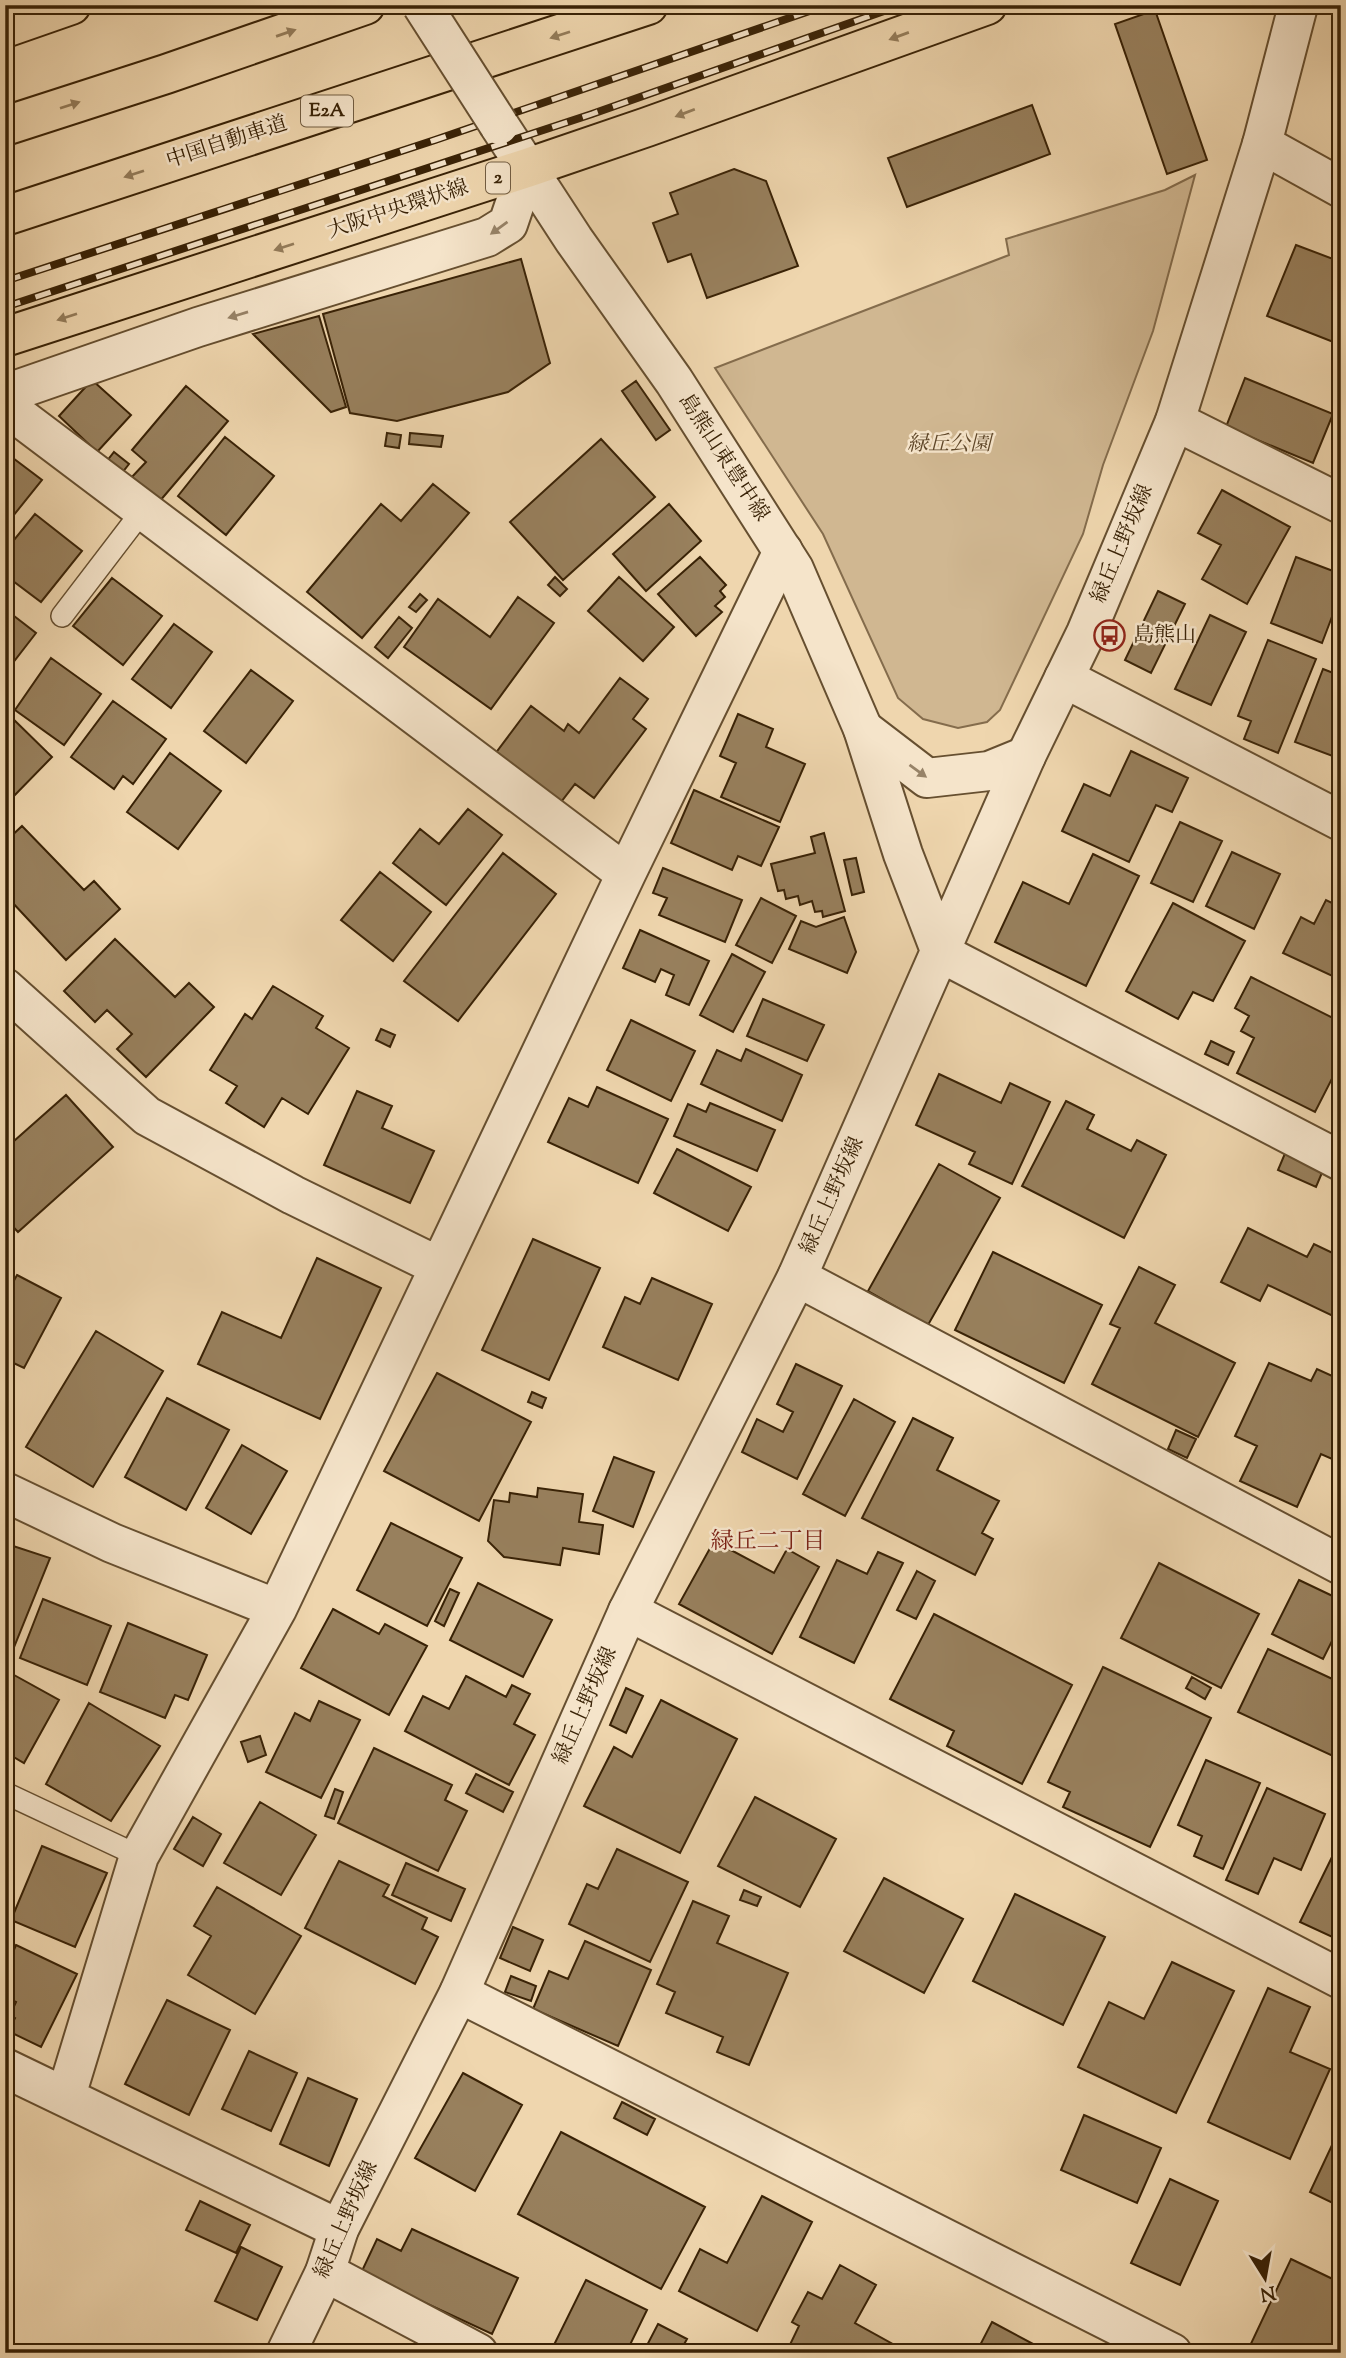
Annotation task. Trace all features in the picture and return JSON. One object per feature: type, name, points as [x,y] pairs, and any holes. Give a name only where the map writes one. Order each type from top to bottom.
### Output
[{"type":"main road","points":[[5,28],[71,5]]},
{"type":"main road","points":[[5,126],[365,5]]},
{"type":"main road","name":"中国自動車道","points":[[5,216],[648,5]]},
{"type":"main road","name":"大阪中央環状線","points":[[5,337],[527,168],[987,5]]},
{"type":"street","name":"島熊山東豊中線","points":[[422,5],[574,240],[674,382],[794,569],[863,729],[903,855],[941,953]]},
{"type":"street","name":"緑丘上野坂線","points":[[286,2353],[325,2272],[339,2229],[459,1993],[628,1611],[797,1277],[1026,756],[1086,633],[1175,421],[1262,144],[1298,6]]},
{"type":"street","points":[[1262,144],[1341,188]]},
{"type":"street","points":[[5,394],[198,327],[487,237],[508,224],[527,168]]},
{"type":"street","points":[[5,406],[626,874]]},
{"type":"street","points":[[1175,421],[1341,504]]},
{"type":"street","points":[[66,2096],[139,1856],[277,1609],[438,1266],[783,551]]},
{"type":"street","points":[[1064,678],[1341,821]]},
{"type":"street","points":[[863,729],[927,778],[989,771],[1026,756]]},
{"type":"street","points":[[941,953],[1341,1161]]},
{"type":"street","points":[[13,1009],[147,1116],[293,1195],[438,1266]]},
{"type":"street","points":[[797,1277],[1341,1566]]},
{"type":"street","points":[[5,1492],[111,1543],[277,1609]]},
{"type":"street","points":[[628,1611],[1341,1979]]},
{"type":"street","points":[[459,1993],[1172,2353]]},
{"type":"street","points":[[5,2068],[339,2229]]},
{"type":"street","points":[[325,2272],[478,2353]]},
{"type":"lane","points":[[62,616],[143,510]]},
{"type":"lane","points":[[5,1793],[139,1856]]},
{"type":"green space","name":"緑丘公園","points":[[1195,175],[1153,331],[1103,465],[1083,534],[1000,710],[987,722],[958,728],[923,719],[898,698],[823,534],[715,368],[1009,255],[1006,239],[1165,190]]},
{"type":"building","points":[[1155,10],[1207,160],[1167,174],[1115,24]]},
{"type":"building","points":[[1032,105],[1050,154],[907,207],[888,158]]},
{"type":"building","points":[[734,169],[766,181],[798,266],[707,298],[691,254],[668,262],[653,223],[678,214],[670,193]]},
{"type":"building","points":[[1296,245],[1341,262],[1341,345],[1267,316]]},
{"type":"building","points":[[521,259],[550,363],[508,392],[397,421],[350,413],[323,314]]},
{"type":"building","points":[[319,316],[346,407],[331,412],[253,334]]},
{"type":"building","points":[[1245,378],[1333,414],[1313,463],[1226,427]]},
{"type":"building","points":[[92,380],[131,415],[97,452],[59,416]]},
{"type":"building","points":[[636,381],[670,430],[656,440],[622,391]]},
{"type":"building","points":[[186,386],[228,421],[159,502],[131,478],[146,462],[132,450]]},
{"type":"building","points":[[387,433],[401,435],[399,448],[385,446]]},
{"type":"building","points":[[410,433],[443,436],[441,447],[409,444]]},
{"type":"building","points":[[225,437],[274,476],[226,535],[178,496]]},
{"type":"building","points":[[601,439],[655,497],[563,580],[510,522]]},
{"type":"building","points":[[1341,442],[1341,475],[1332,472]]},
{"type":"building","points":[[5,452],[42,480],[5,526]]},
{"type":"building","points":[[114,452],[129,464],[118,478],[103,466]]},
{"type":"building","points":[[433,484],[469,513],[362,638],[307,592],[381,504],[401,521]]},
{"type":"building","points":[[1222,490],[1290,527],[1247,604],[1202,579],[1221,545],[1198,533]]},
{"type":"building","points":[[669,504],[701,541],[646,591],[613,554]]},
{"type":"building","points":[[35,514],[82,551],[41,602],[5,575],[5,551]]},
{"type":"building","points":[[700,557],[726,585],[720,591],[725,597],[715,606],[722,612],[696,636],[658,594]]},
{"type":"building","points":[[1296,557],[1341,574],[1341,593],[1322,643],[1271,623]]},
{"type":"building","points":[[555,577],[567,589],[560,596],[548,585]]},
{"type":"building","points":[[619,577],[674,627],[643,661],[588,611]]},
{"type":"building","points":[[112,578],[162,616],[123,665],[73,626]]},
{"type":"building","points":[[1158,591],[1185,604],[1151,673],[1125,660]]},
{"type":"building","points":[[420,594],[427,600],[416,612],[409,607]]},
{"type":"building","points":[[518,597],[554,623],[491,709],[404,647],[438,599],[490,637]]},
{"type":"building","points":[[5,609],[36,633],[5,673]]},
{"type":"building","points":[[1210,615],[1246,632],[1211,705],[1175,689]]},
{"type":"building","points":[[399,617],[412,628],[388,658],[375,647]]},
{"type":"building","points":[[174,624],[212,652],[171,708],[132,679]]},
{"type":"building","points":[[1268,640],[1316,659],[1278,753],[1244,739],[1251,721],[1238,716]]},
{"type":"building","points":[[51,658],[101,694],[64,745],[15,710]]},
{"type":"building","points":[[1323,669],[1341,676],[1341,751],[1338,758],[1295,742]]},
{"type":"building","points":[[251,670],[293,701],[246,763],[204,731]]},
{"type":"building","points":[[620,678],[648,699],[633,719],[646,729],[594,798],[575,784],[561,802],[495,754],[531,706],[564,731],[568,724],[579,733]]},
{"type":"building","points":[[113,701],[166,739],[133,784],[123,776],[114,789],[71,757]]},
{"type":"building","points":[[6,712],[52,757],[9,801],[5,797]]},
{"type":"building","points":[[738,714],[773,729],[766,747],[805,764],[780,822],[721,797],[736,763],[720,756]]},
{"type":"building","points":[[1131,751],[1188,778],[1172,812],[1156,805],[1129,862],[1062,831],[1084,784],[1110,796]]},
{"type":"building","points":[[170,753],[221,791],[178,849],[127,812]]},
{"type":"building","points":[[694,790],[779,827],[761,866],[738,856],[732,870],[671,843]]},
{"type":"building","points":[[468,809],[502,835],[446,905],[393,863],[420,829],[439,844]]},
{"type":"building","points":[[1180,822],[1222,841],[1193,902],[1151,883]]},
{"type":"building","points":[[22,826],[84,890],[94,881],[120,909],[66,960],[11,901],[5,907],[5,842]]},
{"type":"building","points":[[824,833],[845,911],[823,917],[822,911],[815,912],[812,901],[800,905],[798,896],[786,899],[784,890],[778,891],[771,864],[815,853],[811,837]]},
{"type":"building","points":[[1232,852],[1280,874],[1254,929],[1206,906]]},
{"type":"building","points":[[503,853],[556,894],[458,1021],[404,981]]},
{"type":"building","points":[[1093,854],[1139,876],[1086,986],[995,942],[1023,882],[1069,904]]},
{"type":"building","points":[[856,858],[864,892],[852,895],[844,860]]},
{"type":"building","points":[[663,868],[742,900],[725,942],[659,915],[667,898],[653,893]]},
{"type":"building","points":[[380,872],[431,912],[393,961],[341,920]]},
{"type":"building","points":[[1341,895],[1341,980],[1283,953],[1301,917],[1314,924],[1326,900],[1336,905]]},
{"type":"building","points":[[761,898],[796,916],[772,963],[736,945]]},
{"type":"building","points":[[1173,903],[1245,941],[1213,1001],[1193,992],[1178,1019],[1126,991]]},
{"type":"building","points":[[844,917],[856,952],[847,973],[789,949],[801,921],[816,927]]},
{"type":"building","points":[[640,930],[709,961],[689,1005],[666,995],[674,975],[661,969],[655,982],[623,968]]},
{"type":"building","points":[[115,939],[175,997],[189,983],[214,1007],[146,1077],[117,1049],[132,1034],[107,1010],[95,1022],[64,991]]},
{"type":"building","points":[[732,954],[765,972],[733,1032],[700,1015]]},
{"type":"building","points":[[1251,977],[1341,1022],[1341,1061],[1315,1112],[1237,1073],[1254,1038],[1241,1031],[1249,1016],[1235,1008]]},
{"type":"building","points":[[273,986],[323,1016],[316,1028],[349,1048],[308,1114],[282,1098],[264,1127],[226,1103],[237,1086],[210,1070],[245,1014],[252,1019]]},
{"type":"building","points":[[763,999],[824,1025],[807,1061],[747,1036]]},
{"type":"building","points":[[631,1020],[695,1051],[671,1101],[607,1070]]},
{"type":"building","points":[[381,1029],[395,1035],[390,1047],[376,1040]]},
{"type":"building","points":[[1211,1041],[1234,1052],[1228,1065],[1205,1054]]},
{"type":"building","points":[[746,1049],[802,1075],[782,1121],[701,1084],[717,1050],[741,1061]]},
{"type":"building","points":[[939,1074],[1001,1103],[1010,1083],[1050,1102],[1012,1184],[969,1164],[975,1152],[916,1125]]},
{"type":"building","points":[[597,1087],[668,1119],[638,1183],[548,1142],[569,1098],[588,1107]]},
{"type":"building","points":[[357,1091],[392,1106],[382,1128],[434,1151],[410,1203],[324,1165]]},
{"type":"building","points":[[66,1095],[113,1147],[18,1232],[5,1218],[5,1149]]},
{"type":"building","points":[[1066,1101],[1094,1115],[1087,1129],[1131,1151],[1137,1140],[1166,1155],[1124,1238],[1022,1186]]},
{"type":"building","points":[[710,1103],[775,1130],[757,1171],[674,1136],[688,1104],[706,1112]]},
{"type":"building","points":[[677,1149],[751,1187],[728,1231],[654,1193]]},
{"type":"building","points":[[1286,1151],[1324,1168],[1316,1187],[1278,1170]]},
{"type":"building","points":[[939,1164],[1000,1198],[928,1325],[868,1291]]},
{"type":"building","points":[[1248,1228],[1307,1257],[1314,1244],[1341,1257],[1341,1301],[1333,1316],[1268,1285],[1260,1301],[1221,1282]]},
{"type":"building","points":[[533,1239],[600,1268],[549,1380],[482,1350]]},
{"type":"building","points":[[993,1252],[1102,1305],[1064,1383],[955,1330]]},
{"type":"building","points":[[317,1258],[381,1288],[320,1419],[198,1364],[222,1312],[281,1338]]},
{"type":"building","points":[[1139,1267],[1175,1285],[1155,1323],[1235,1363],[1198,1437],[1092,1384],[1120,1328],[1110,1324]]},
{"type":"building","points":[[17,1275],[61,1298],[24,1368],[5,1359],[5,1297]]},
{"type":"building","points":[[652,1278],[712,1304],[678,1380],[603,1347],[625,1297],[640,1304]]},
{"type":"building","points":[[96,1331],[163,1371],[93,1487],[26,1447]]},
{"type":"building","points":[[1269,1363],[1311,1381],[1317,1369],[1341,1380],[1341,1459],[1339,1462],[1321,1454],[1297,1507],[1240,1481],[1257,1446],[1235,1436]]},
{"type":"building","points":[[796,1364],[842,1386],[797,1479],[742,1452],[757,1419],[783,1432],[793,1412],[777,1404]]},
{"type":"building","points":[[437,1373],[531,1422],[479,1521],[384,1471]]},
{"type":"building","points":[[532,1392],[546,1398],[542,1408],[528,1402]]},
{"type":"building","points":[[167,1398],[229,1430],[186,1510],[125,1477]]},
{"type":"building","points":[[854,1399],[895,1422],[845,1516],[803,1494]]},
{"type":"building","points":[[913,1418],[953,1438],[937,1470],[999,1501],[982,1533],[993,1539],[975,1575],[862,1518]]},
{"type":"building","points":[[1176,1430],[1196,1439],[1187,1458],[1168,1449]]},
{"type":"building","points":[[242,1445],[287,1471],[251,1534],[206,1508]]},
{"type":"building","points":[[614,1457],[654,1472],[633,1527],[593,1511]]},
{"type":"building","points":[[1341,1482],[1341,1502],[1333,1499]]},
{"type":"building","points":[[538,1488],[583,1494],[579,1522],[603,1525],[599,1554],[563,1548],[560,1565],[504,1557],[488,1541],[494,1500],[509,1502],[510,1493],[537,1497]]},
{"type":"building","points":[[391,1523],[462,1558],[427,1626],[357,1590]]},
{"type":"building","points":[[714,1541],[774,1573],[787,1549],[819,1567],[772,1654],[679,1604]]},
{"type":"building","points":[[7,1544],[50,1558],[10,1657],[5,1656]]},
{"type":"building","points":[[878,1552],[903,1563],[854,1663],[800,1637],[837,1560],[867,1574]]},
{"type":"building","points":[[1159,1563],[1259,1614],[1221,1688],[1121,1638]]},
{"type":"building","points":[[917,1571],[935,1581],[916,1619],[897,1610]]},
{"type":"building","points":[[1299,1580],[1341,1600],[1341,1623],[1323,1659],[1272,1634]]},
{"type":"building","points":[[478,1583],[552,1620],[523,1677],[450,1640]]},
{"type":"building","points":[[450,1589],[459,1593],[444,1626],[435,1621]]},
{"type":"building","points":[[43,1599],[111,1626],[87,1685],[20,1658]]},
{"type":"building","points":[[333,1609],[379,1634],[385,1624],[427,1646],[389,1715],[301,1668]]},
{"type":"building","points":[[934,1614],[1072,1685],[1022,1784],[947,1746],[954,1731],[890,1699]]},
{"type":"building","points":[[128,1623],[207,1655],[188,1700],[175,1695],[165,1718],[100,1692]]},
{"type":"building","points":[[1268,1649],[1341,1683],[1341,1741],[1333,1756],[1238,1712]]},
{"type":"building","points":[[1103,1667],[1211,1718],[1150,1847],[1063,1807],[1070,1792],[1048,1782]]},
{"type":"building","points":[[5,1670],[59,1700],[24,1763],[5,1752]]},
{"type":"building","points":[[466,1676],[506,1697],[512,1685],[530,1694],[514,1724],[535,1735],[509,1785],[405,1731],[423,1696],[449,1709]]},
{"type":"building","points":[[1192,1677],[1211,1688],[1205,1699],[1186,1688]]},
{"type":"building","points":[[626,1688],[643,1696],[626,1733],[610,1725]]},
{"type":"building","points":[[661,1700],[737,1739],[680,1853],[584,1806],[614,1747],[632,1757]]},
{"type":"building","points":[[319,1701],[360,1720],[321,1798],[266,1772],[295,1713],[310,1721]]},
{"type":"building","points":[[89,1703],[160,1746],[111,1821],[46,1784]]},
{"type":"building","points":[[260,1736],[266,1755],[248,1762],[241,1742]]},
{"type":"building","points":[[374,1748],[452,1785],[445,1800],[467,1811],[438,1871],[338,1823]]},
{"type":"building","points":[[1206,1760],[1260,1783],[1223,1869],[1194,1856],[1202,1836],[1178,1825]]},
{"type":"building","points":[[476,1774],[513,1792],[503,1812],[466,1793]]},
{"type":"building","points":[[1267,1788],[1325,1814],[1301,1870],[1274,1858],[1258,1894],[1226,1880]]},
{"type":"building","points":[[335,1789],[343,1792],[334,1819],[325,1816]]},
{"type":"building","points":[[755,1797],[836,1839],[800,1907],[718,1866]]},
{"type":"building","points":[[260,1802],[316,1835],[281,1895],[224,1863]]},
{"type":"building","points":[[193,1817],[221,1834],[203,1866],[174,1849]]},
{"type":"building","points":[[42,1846],[107,1873],[75,1947],[11,1920]]},
{"type":"building","points":[[617,1849],[688,1882],[650,1962],[569,1924],[587,1884],[598,1889]]},
{"type":"building","points":[[1334,1853],[1341,1857],[1341,1941],[1300,1922]]},
{"type":"building","points":[[339,1861],[389,1885],[383,1896],[427,1918],[422,1929],[438,1937],[415,1984],[305,1928]]},
{"type":"building","points":[[406,1863],[465,1889],[451,1921],[392,1895]]},
{"type":"building","points":[[884,1878],[963,1919],[924,1993],[844,1951]]},
{"type":"building","points":[[217,1887],[301,1936],[255,2014],[188,1975],[211,1936],[194,1926]]},
{"type":"building","points":[[744,1890],[761,1897],[757,1906],[740,1900]]},
{"type":"building","points":[[1015,1894],[1105,1937],[1063,2025],[973,1981]]},
{"type":"building","points":[[693,1901],[729,1916],[717,1943],[788,1973],[749,2065],[717,2052],[723,2037],[666,2013],[675,1992],[657,1984]]},
{"type":"building","points":[[513,1927],[543,1940],[530,1971],[500,1958]]},
{"type":"building","points":[[585,1941],[651,1970],[618,2046],[533,2009],[549,1971],[568,1979]]},
{"type":"building","points":[[16,1945],[77,1974],[41,2047],[8,2031],[15,2018],[10,2015],[16,2002],[5,1997],[5,1954],[11,1957]]},
{"type":"building","points":[[1172,1962],[1234,1991],[1176,2113],[1078,2067],[1109,2002],[1144,2019]]},
{"type":"building","points":[[511,1976],[536,1986],[531,2001],[505,1992]]},
{"type":"building","points":[[1268,1988],[1310,2007],[1290,2052],[1330,2069],[1290,2159],[1208,2122]]},
{"type":"building","points":[[167,2000],[230,2030],[189,2115],[125,2084]]},
{"type":"building","points":[[249,2051],[297,2073],[271,2131],[222,2109]]},
{"type":"building","points":[[463,2073],[522,2105],[475,2191],[415,2158]]},
{"type":"building","points":[[308,2078],[357,2099],[329,2166],[280,2144]]},
{"type":"building","points":[[622,2102],[655,2119],[647,2135],[614,2118]]},
{"type":"building","points":[[1084,2115],[1161,2148],[1137,2203],[1061,2170]]},
{"type":"building","points":[[1341,2126],[1341,2207],[1310,2192]]},
{"type":"building","points":[[561,2132],[705,2207],[661,2289],[518,2214]]},
{"type":"building","points":[[1170,2179],[1218,2201],[1180,2285],[1131,2263]]},
{"type":"building","points":[[762,2196],[812,2222],[757,2331],[679,2291],[700,2249],[727,2263]]},
{"type":"building","points":[[200,2201],[250,2225],[236,2253],[186,2230]]},
{"type":"building","points":[[412,2229],[518,2278],[492,2334],[361,2273],[377,2239],[401,2251]]},
{"type":"building","points":[[241,2247],[282,2267],[257,2320],[215,2301]]},
{"type":"building","points":[[1291,2259],[1341,2283],[1341,2353],[1254,2353],[1248,2350]]},
{"type":"building","points":[[840,2265],[876,2285],[855,2323],[909,2353],[786,2353],[799,2326],[792,2322],[808,2292],[822,2299]]},
{"type":"building","points":[[586,2280],[647,2310],[626,2353],[550,2353]]},
{"type":"building","points":[[992,2322],[1050,2353],[976,2353]]},
{"type":"building","points":[[658,2324],[687,2339],[681,2350],[686,2353],[643,2353]]},
{"type":"railway","points":[[5,281],[435,140],[827,5]]},
{"type":"railway","points":[[5,307],[592,114],[901,5]]},
{"type":"place","name":"島熊山","points":[[1110,636]]},
{"type":"district","name":"緑丘二丁目","points":[[768,1542]]}]
